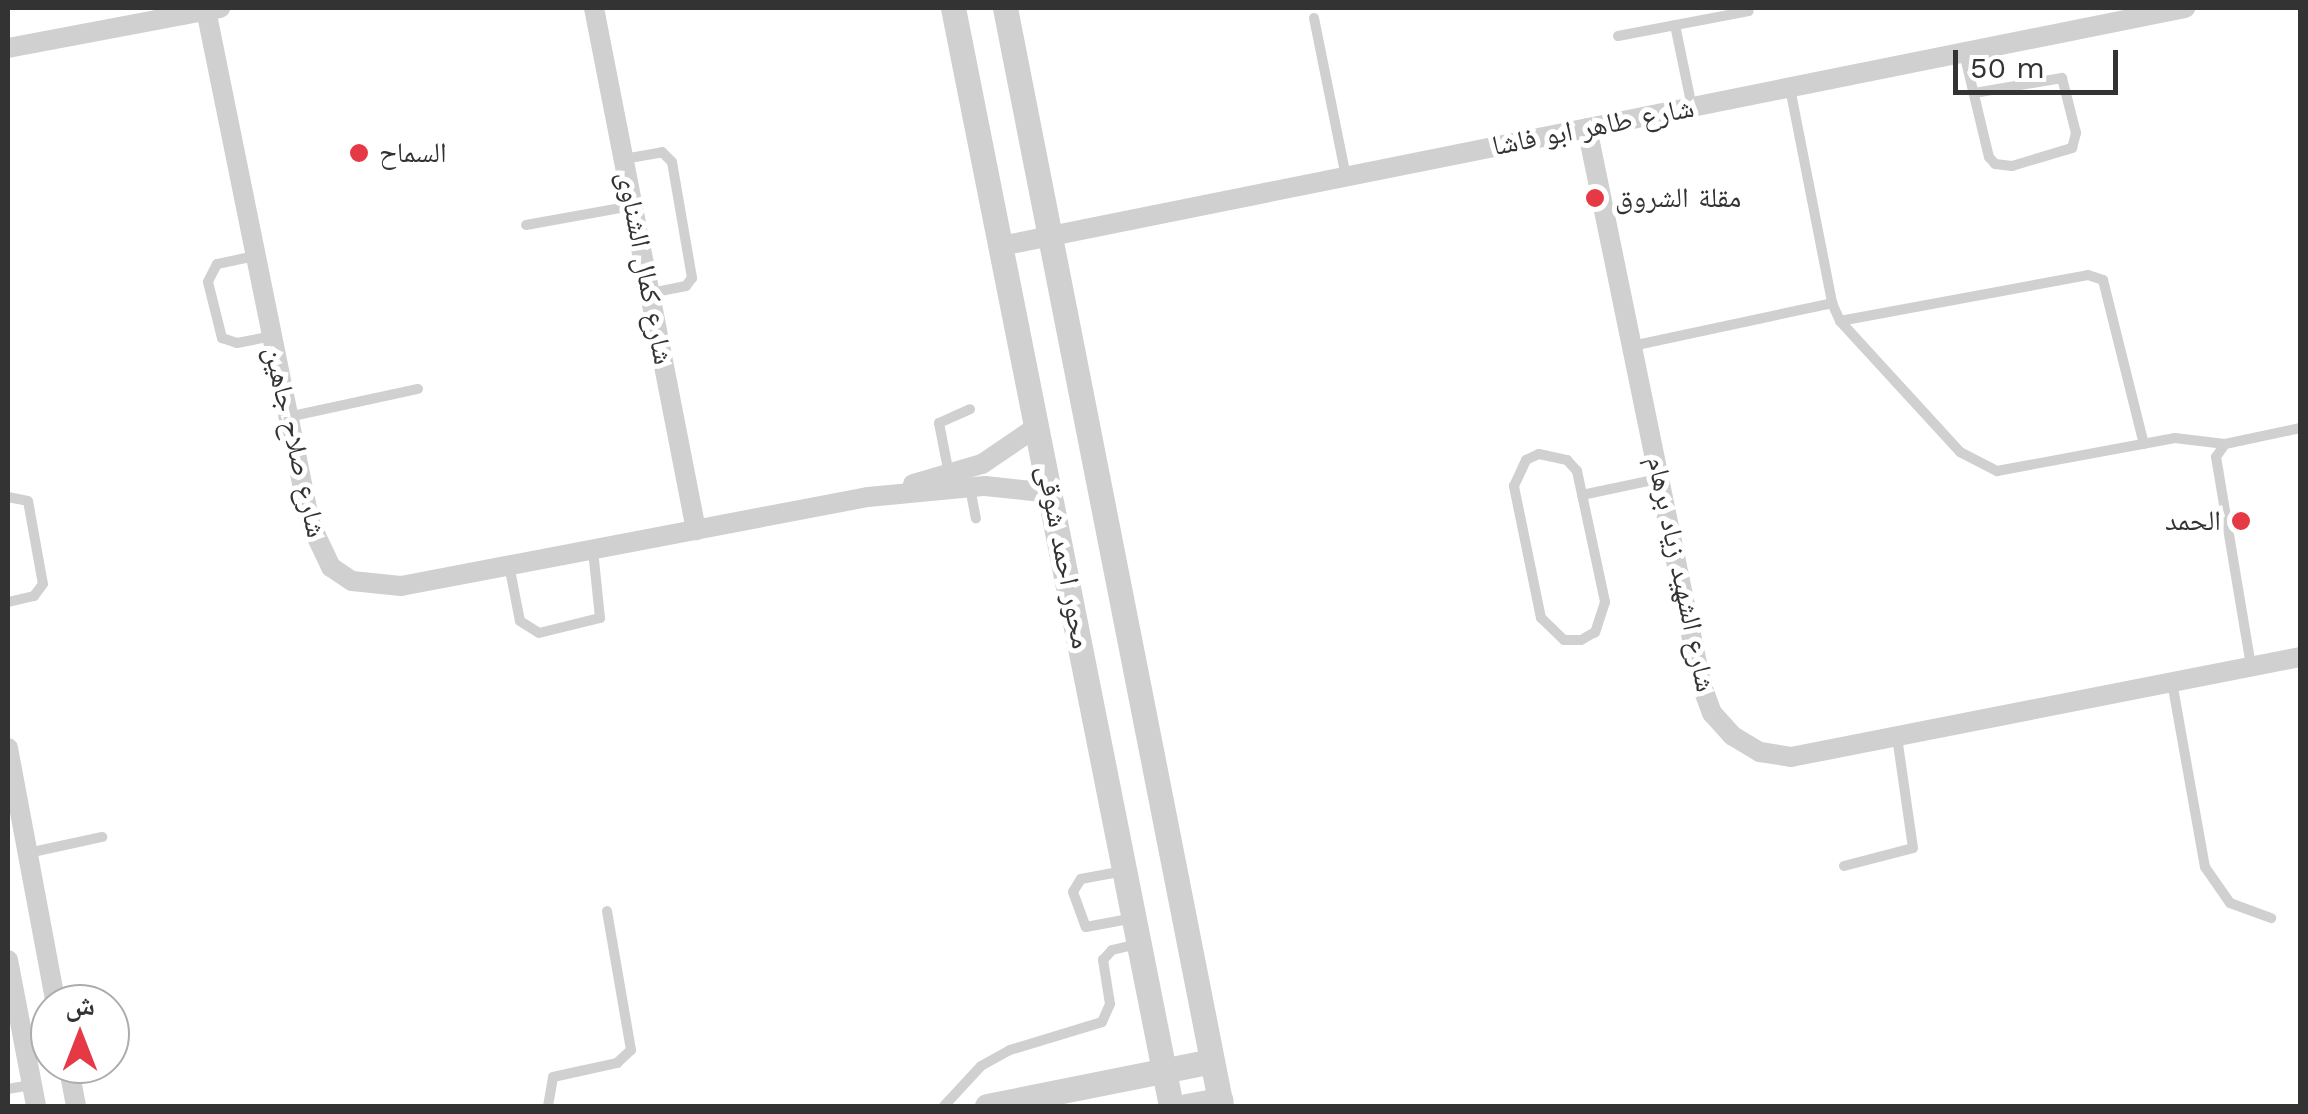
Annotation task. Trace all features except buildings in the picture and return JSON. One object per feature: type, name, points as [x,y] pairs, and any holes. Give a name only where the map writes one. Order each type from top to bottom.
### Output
[{"type":"street","name":"شارع كمال الشناوى","points":[[594,8],[696,530]]},
{"type":"street","name":"محور احمد شوقى","points":[[953,8],[1171,1106]]},
{"type":"street","name":"محور احمد شوقى","points":[[1005,8],[1220,1103]]},
{"type":"street","name":"شارع طاهر ابو فاشا","points":[[1002,246],[2185,8]]},
{"type":"street","points":[[8,48],[213,9]]},
{"type":"street","name":"شارع صلاح جاهين","points":[[213,9],[256,256],[310,523],[331,567],[376,588],[868,497],[982,464],[1038,426]]},
{"type":"street","name":"شارع الشهيد زياد برهام","points":[[1587,128],[1701,683],[1712,713],[1732,736],[1760,752],[1790,757],[2300,656]]},
{"type":"street","name":"شارع صلاح جاهين","points":[[868,497],[970,488],[1051,494]]},
{"type":"street","points":[[8,748],[15,823],[28,853],[52,984]]},
{"type":"street","points":[[8,960],[36,1106]]},
{"type":"street","points":[[987,1106],[1212,1061]]},
{"type":"street","points":[[1186,1106],[1220,1103]]},
{"type":"lane","points":[[1618,36],[1748,11]]},
{"type":"lane","points":[[1314,18],[1346,176]]},
{"type":"lane","points":[[1675,25],[1692,107]]},
{"type":"lane","points":[[1964,52],[1974,93],[1995,164],[2066,154],[2076,141],[2062,78],[1974,93]]},
{"type":"lane","points":[[1790,87],[1832,303],[1840,321],[1975,463],[1996,471],[2144,444],[2194,437],[2224,444],[2300,428]]},
{"type":"lane","points":[[624,159],[662,152],[672,162],[692,278],[650,293]]},
{"type":"lane","points":[[526,226],[633,206]]},
{"type":"lane","points":[[256,256],[217,264],[208,282],[222,338],[237,343],[272,336]]},
{"type":"lane","points":[[1840,321],[2088,275],[2103,280],[2144,444]]},
{"type":"lane","points":[[1632,346],[1832,303]]},
{"type":"lane","points":[[288,417],[418,389]]},
{"type":"lane","points":[[948,474],[939,423],[970,409]]},
{"type":"lane","points":[[2224,444],[2214,466],[2251,666]]},
{"type":"lane","points":[[1539,454],[1554,454],[1577,471],[1582,495],[1604,618],[1595,632],[1564,640],[1541,618],[1514,486],[1517,472],[1539,454]]},
{"type":"lane","points":[[1582,495],[1659,479]]},
{"type":"lane","points":[[970,488],[976,518]]},
{"type":"lane","points":[[8,496],[28,501],[44,584],[34,596],[8,602]]},
{"type":"lane","points":[[510,565],[524,628],[539,633],[594,623],[602,611],[592,550]]},
{"type":"lane","points":[[2172,682],[2205,867],[2230,903],[2271,918]]},
{"type":"lane","points":[[1844,866],[1912,848],[1896,736]]},
{"type":"lane","points":[[28,853],[102,837]]},
{"type":"lane","points":[[1125,870],[1081,879],[1074,892],[1086,927],[1134,918]]},
{"type":"lane","points":[[548,1106],[553,1077],[618,1063],[631,1050],[607,912]]},
{"type":"lane","points":[[944,1106],[981,1066],[1010,1050],[1102,1022],[1110,1004],[1102,960],[1112,950],[1140,944]]},
{"type":"lane","points":[[8,1090],[32,1085]]},
{"type":"place","name":"السماح","points":[[359,153]]},
{"type":"place","name":"مقلة الشروق","points":[[1595,198]]},
{"type":"place","name":"الحمد","points":[[2241,521]]}]
